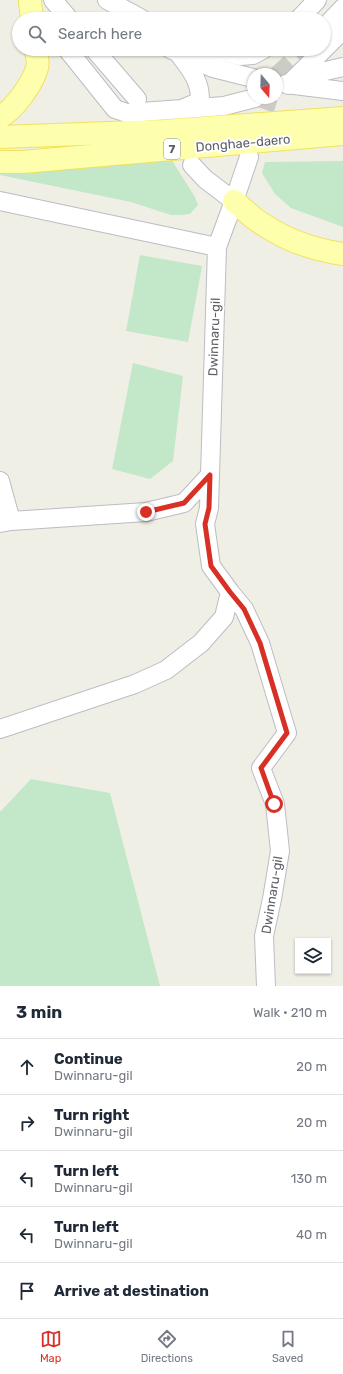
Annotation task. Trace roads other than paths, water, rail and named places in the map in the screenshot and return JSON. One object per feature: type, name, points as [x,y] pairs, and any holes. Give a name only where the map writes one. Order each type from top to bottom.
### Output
[{"type":"main road","points":[[0,117],[24,95],[38,67],[37,56]]},
{"type":"main road","name":"Donghae-daero","points":[[0,137],[164,131],[341,131]]},
{"type":"main road","name":"Donghae-daero","points":[[0,162],[22,162],[341,131]]},
{"type":"main road","points":[[234,201],[285,229],[321,244],[343,248]]},
{"type":"main road","points":[[234,201],[263,225],[285,238],[314,248],[343,254]]},
{"type":"street","points":[[53,0],[63,12]]},
{"type":"street","points":[[96,0],[112,12]]},
{"type":"street","points":[[107,0],[129,12]]},
{"type":"street","points":[[306,12],[317,0]]},
{"type":"street","points":[[331,21],[343,8]]},
{"type":"street","points":[[331,41],[343,30]]},
{"type":"street","points":[[73,56],[115,109],[128,113],[224,106],[247,100]]},
{"type":"street","points":[[100,56],[137,99]]},
{"type":"street","points":[[178,56],[195,75],[200,90],[200,99],[196,103],[184,108]]},
{"type":"street","points":[[184,56],[213,68],[247,76]]},
{"type":"street","points":[[283,84],[314,56]]},
{"type":"street","points":[[283,85],[308,75],[343,67]]},
{"type":"street","points":[[283,86],[343,91]]},
{"type":"street","name":"Dwinnaru-gil","points":[[249,157],[217,247],[209,508],[205,524],[211,566],[244,609],[260,643],[287,733],[261,768],[274,804],[280,851],[264,936],[266,986]]},
{"type":"street","points":[[192,165],[205,179],[234,201]]},
{"type":"street","points":[[0,201],[217,247]]},
{"type":"street","points":[[0,481],[5,522],[154,510],[184,503],[210,475]]},
{"type":"street","points":[[0,729],[135,684],[166,670],[201,643],[224,617],[230,592]]},
{"type":"tunnel","points":[[283,69],[297,56]]},
{"type":"tunnel","points":[[256,135],[267,104]]}]
